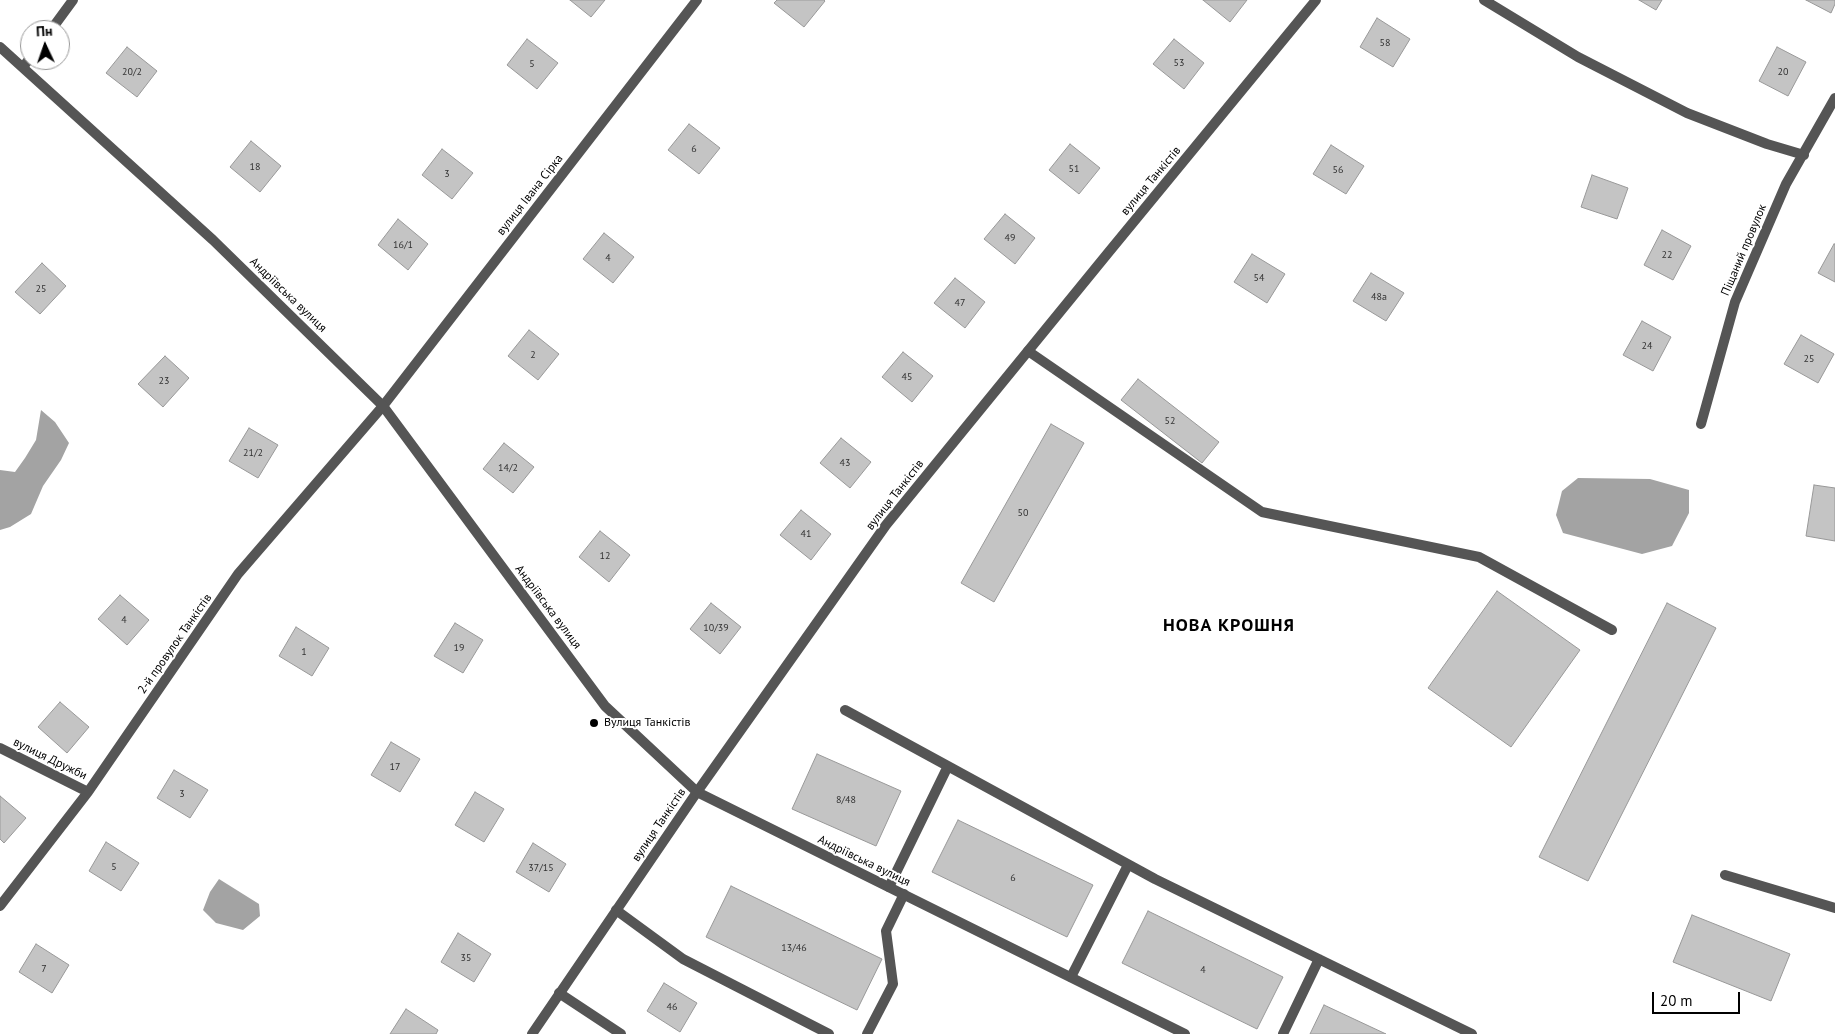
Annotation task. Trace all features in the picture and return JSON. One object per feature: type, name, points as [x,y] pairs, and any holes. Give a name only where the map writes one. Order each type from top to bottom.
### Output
[{"type":"street","points":[[59,20],[74,0]]},
{"type":"street","name":"вулиця Івана Сірка","points":[[383,406],[697,0]]},
{"type":"street","name":"вулиця Танкістів","points":[[532,1034],[697,792],[886,525],[1316,0]]},
{"type":"street","points":[[1484,0],[1578,57],[1687,113],[1767,144],[1804,155]]},
{"type":"street","name":"Андріївська вулиця","points":[[0,47],[20,64]]},
{"type":"street","name":"Андріївська вулиця","points":[[26,70],[213,240],[383,406],[606,706],[697,792],[1185,1034]]},
{"type":"street","name":"Піщаний провулок","points":[[1701,424],[1735,302],[1786,184],[1835,98]]},
{"type":"street","points":[[1028,351],[1262,512],[1479,557],[1612,630]]},
{"type":"street","name":"2-й провулок Танкістів","points":[[0,906],[88,792],[238,574],[383,406]]},
{"type":"street","points":[[844,710],[1128,865],[1472,1034]]},
{"type":"street","name":"вулиця Дружби","points":[[0,748],[88,792]]},
{"type":"street","points":[[889,887],[948,766]]},
{"type":"street","points":[[1071,977],[1128,865]]},
{"type":"street","points":[[1725,875],[1835,908]]},
{"type":"street","points":[[867,1034],[893,984],[886,931],[904,894]]},
{"type":"street","points":[[616,910],[683,959],[829,1034]]},
{"type":"street","points":[[1283,1034],[1319,958]]},
{"type":"street","points":[[559,994],[621,1034]]},
{"type":"shaded area","points":[[41,410],[55,422],[69,443],[61,460],[43,486],[31,514],[10,527],[0,530],[0,470],[15,472],[25,458],[36,440]]},
{"type":"shaded area","points":[[1578,478],[1650,479],[1689,490],[1689,513],[1672,546],[1642,554],[1563,533],[1556,515],[1562,491]]},
{"type":"shaded area","points":[[219,879],[259,904],[260,916],[243,930],[216,923],[203,910],[210,892]]},
{"type":"building","points":[[570,0],[605,0],[591,17]]},
{"type":"building","points":[[777,0],[825,1],[804,27],[774,3]]},
{"type":"building","points":[[1203,0],[1247,0],[1230,22]]},
{"type":"building","points":[[1639,0],[1662,0],[1656,10]]},
{"type":"building","points":[[1806,0],[1835,0],[1835,4],[1831,13]]},
{"type":"building","points":[[1377,18],[1410,39],[1393,67],[1360,47]]},
{"type":"building","points":[[527,39],[558,63],[537,89],[507,65]]},
{"type":"building","points":[[1174,39],[1204,63],[1184,89],[1153,64]]},
{"type":"building","points":[[127,47],[157,71],[137,97],[106,73]]},
{"type":"building","points":[[1777,47],[1806,62],[1788,96],[1759,81]]},
{"type":"building","points":[[689,124],[720,148],[699,174],[668,150]]},
{"type":"building","points":[[251,141],[281,166],[260,192],[230,167]]},
{"type":"building","points":[[1070,144],[1100,168],[1079,194],[1049,170]]},
{"type":"building","points":[[1331,145],[1364,166],[1346,194],[1313,174]]},
{"type":"building","points":[[442,149],[473,173],[452,199],[422,175]]},
{"type":"building","points":[[1592,175],[1628,188],[1617,219],[1581,207]]},
{"type":"building","points":[[1005,214],[1035,238],[1015,264],[984,239]]},
{"type":"building","points":[[398,219],[428,244],[408,270],[378,245]]},
{"type":"building","points":[[1662,230],[1691,246],[1673,280],[1644,265]]},
{"type":"building","points":[[604,233],[634,257],[613,283],[583,259]]},
{"type":"building","points":[[1835,244],[1835,282],[1818,273]]},
{"type":"building","points":[[1252,254],[1285,274],[1267,303],[1234,282]]},
{"type":"building","points":[[42,263],[66,286],[40,314],[15,292]]},
{"type":"building","points":[[1371,273],[1404,293],[1386,321],[1353,301]]},
{"type":"building","points":[[955,278],[985,302],[965,328],[934,303]]},
{"type":"building","points":[[1642,321],[1671,337],[1653,371],[1623,355]]},
{"type":"building","points":[[529,330],[559,354],[538,380],[508,356]]},
{"type":"building","points":[[1801,335],[1834,354],[1818,383],[1784,364]]},
{"type":"building","points":[[903,352],[933,376],[912,402],[882,377]]},
{"type":"building","points":[[165,356],[189,378],[163,407],[138,384]]},
{"type":"building","points":[[1138,379],[1219,442],[1202,463],[1121,400]]},
{"type":"building","points":[[1051,424],[1084,443],[994,602],[961,583]]},
{"type":"building","points":[[249,428],[278,445],[258,478],[229,461]]},
{"type":"building","points":[[841,438],[871,462],[850,488],[820,463]]},
{"type":"building","points":[[504,443],[534,467],[513,493],[483,469]]},
{"type":"building","points":[[1814,485],[1835,488],[1835,541],[1806,536]]},
{"type":"building","points":[[801,510],[831,534],[811,560],[780,535]]},
{"type":"building","points":[[600,531],[630,555],[609,582],[579,557]]},
{"type":"building","points":[[1497,591],[1580,650],[1511,747],[1428,688]]},
{"type":"building","points":[[120,595],[149,620],[127,645],[98,619]]},
{"type":"building","points":[[711,603],[741,627],[720,654],[690,629]]},
{"type":"building","points":[[1667,603],[1716,628],[1588,881],[1539,857]]},
{"type":"building","points":[[455,623],[483,640],[463,673],[434,656]]},
{"type":"building","points":[[296,627],[329,648],[312,676],[279,656]]},
{"type":"building","points":[[60,702],[89,727],[67,753],[38,727]]},
{"type":"building","points":[[391,742],[420,759],[400,792],[371,775]]},
{"type":"building","points":[[817,754],[901,791],[876,846],[792,809]]},
{"type":"building","points":[[174,770],[208,790],[190,818],[157,798]]},
{"type":"building","points":[[475,792],[504,809],[484,842],[455,825]]},
{"type":"building","points":[[0,796],[26,818],[4,843],[0,839]]},
{"type":"building","points":[[958,820],[1093,885],[1067,937],[932,872]]},
{"type":"building","points":[[106,842],[139,863],[121,891],[89,871]]},
{"type":"building","points":[[533,843],[566,864],[549,892],[516,872]]},
{"type":"building","points":[[731,886],[882,959],[857,1010],[706,937]]},
{"type":"building","points":[[1148,911],[1283,977],[1257,1029],[1122,963]]},
{"type":"building","points":[[1692,915],[1790,954],[1771,1001],[1673,962]]},
{"type":"building","points":[[458,933],[491,954],[474,982],[441,962]]},
{"type":"building","points":[[36,944],[69,965],[52,993],[19,972]]},
{"type":"building","points":[[664,983],[697,1003],[680,1032],[647,1011]]},
{"type":"building","points":[[1324,1005],[1386,1034],[1310,1034]]},
{"type":"building","points":[[406,1009],[438,1030],[436,1034],[390,1034]]},
{"type":"place","name":"Вулиця Танкістів","points":[[594,723]]},
{"type":"district","name":"НОВА КРОШНЯ","points":[[1229,626]]}]
